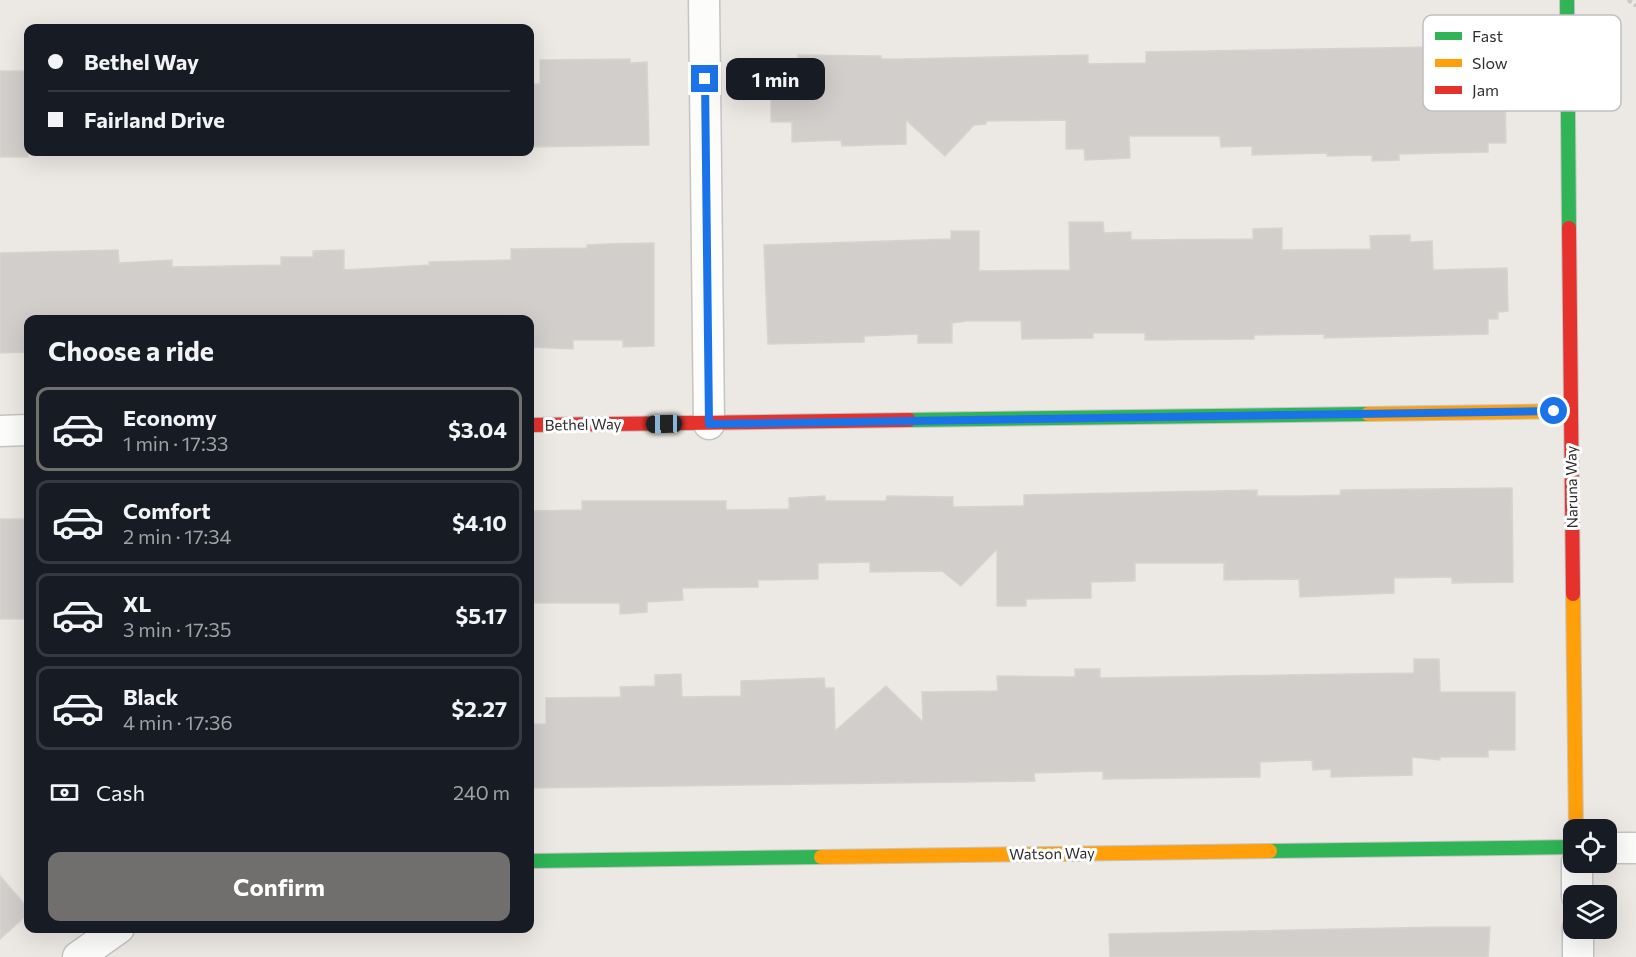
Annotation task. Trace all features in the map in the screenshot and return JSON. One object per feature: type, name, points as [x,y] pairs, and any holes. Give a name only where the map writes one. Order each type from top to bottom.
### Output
[{"type":"street","points":[[704,0],[709,424]]},
{"type":"street","name":"Naruna Way","points":[[1567,0],[1567,15]]},
{"type":"street","name":"Naruna Way","points":[[1568,111],[1576,819]]},
{"type":"street","name":"Bethel Way","points":[[534,425],[1571,411]]},
{"type":"street","points":[[0,431],[24,430]]},
{"type":"street","name":"Watson Way","points":[[534,861],[1563,848]]},
{"type":"street","points":[[1617,848],[1636,848]]},
{"type":"street","points":[[78,957],[112,933]]},
{"type":"street","points":[[1578,939],[1578,957]]},
{"type":"path","points":[[1628,0],[1636,6]]},
{"type":"building","points":[[1423,47],[1423,111],[1505,111],[1506,143],[1488,143],[1488,152],[1399,154],[1399,160],[1372,161],[1372,155],[1327,156],[1327,153],[1252,155],[1252,146],[1221,147],[1220,136],[1129,136],[1130,158],[1085,160],[1084,149],[1066,149],[1066,120],[986,121],[986,124],[974,125],[945,156],[906,120],[906,144],[842,146],[841,140],[792,142],[792,122],[771,122],[771,73],[786,73],[786,59],[798,59],[798,55],[881,56],[881,59],[904,59],[1088,55],[1088,64],[1146,63],[1146,52]]},
{"type":"building","points":[[630,59],[630,63],[647,62],[649,145],[534,147],[534,84],[540,84],[540,60]]},
{"type":"building","points":[[0,71],[24,71],[24,156],[28,157],[0,157]]},
{"type":"building","points":[[1069,222],[1103,222],[1104,233],[1131,232],[1131,240],[1253,239],[1253,229],[1282,228],[1282,250],[1371,249],[1370,236],[1410,235],[1410,242],[1432,241],[1433,270],[1507,268],[1508,311],[1498,312],[1498,319],[1488,319],[1488,334],[1324,338],[1324,334],[1254,335],[1254,339],[1145,340],[1145,333],[1093,333],[1093,338],[1022,339],[1021,321],[967,321],[952,323],[952,343],[918,343],[918,334],[864,336],[864,342],[768,344],[764,245],[951,239],[951,231],[979,231],[979,271],[1070,270]]},
{"type":"building","points":[[654,243],[654,346],[623,347],[623,340],[573,340],[573,349],[534,347],[534,315],[24,315],[24,352],[0,353],[0,253],[118,250],[119,263],[172,260],[172,267],[281,265],[281,257],[313,257],[313,251],[344,250],[344,270],[430,265],[429,262],[511,260],[511,249],[587,248],[587,245]]},
{"type":"building","points":[[1512,488],[1513,582],[1452,583],[1452,577],[1394,578],[1394,593],[1300,597],[1299,579],[1224,580],[1224,563],[1135,563],[1135,581],[1091,582],[1091,598],[1026,599],[1026,606],[997,606],[997,549],[961,586],[942,571],[870,572],[870,562],[818,563],[818,579],[758,580],[758,587],[682,588],[683,600],[647,602],[647,612],[620,614],[620,603],[534,603],[534,511],[582,510],[582,501],[726,501],[726,510],[789,509],[789,498],[825,496],[825,501],[886,501],[887,496],[953,497],[953,507],[1024,506],[1024,495],[1257,490],[1257,496],[1302,496],[1340,495],[1341,490]]},
{"type":"building","points":[[0,519],[24,519],[24,619],[0,619]]},
{"type":"building","points":[[1414,659],[1439,659],[1440,692],[1515,692],[1515,750],[1488,750],[1488,757],[1440,757],[1440,760],[1412,757],[1412,775],[1331,777],[1331,769],[1313,770],[1312,760],[1260,762],[1260,777],[1103,779],[1103,771],[1034,773],[1035,781],[534,788],[534,724],[546,724],[546,698],[621,697],[620,687],[655,686],[655,675],[681,674],[682,697],[741,696],[741,681],[824,678],[825,688],[834,688],[835,731],[886,686],[923,722],[922,692],[998,691],[997,676],[1075,677],[1075,669],[1100,669],[1100,678],[1414,673]]},
{"type":"building","points":[[0,876],[24,903],[24,918],[0,939]]},
{"type":"building","points":[[1490,927],[1488,957],[1110,957],[1109,934]]},
{"type":"traffic: fast","points":[[1567,0],[1567,15]]},
{"type":"traffic: fast","points":[[1568,111],[1569,228]]},
{"type":"traffic: fast","points":[[909,420],[1368,414]]},
{"type":"traffic: fast","points":[[1270,851],[1563,847]]},
{"type":"traffic: fast","points":[[534,861],[821,857]]},
{"type":"traffic: slow","points":[[1368,414],[1571,411]]},
{"type":"traffic: slow","points":[[1573,594],[1576,819]]},
{"type":"traffic: slow","points":[[821,857],[1270,851]]},
{"type":"traffic: jam","points":[[1569,228],[1573,594]]},
{"type":"traffic: jam","points":[[534,425],[909,420]]},
{"type":"route","points":[[705,79],[709,424],[1554,411]]}]
